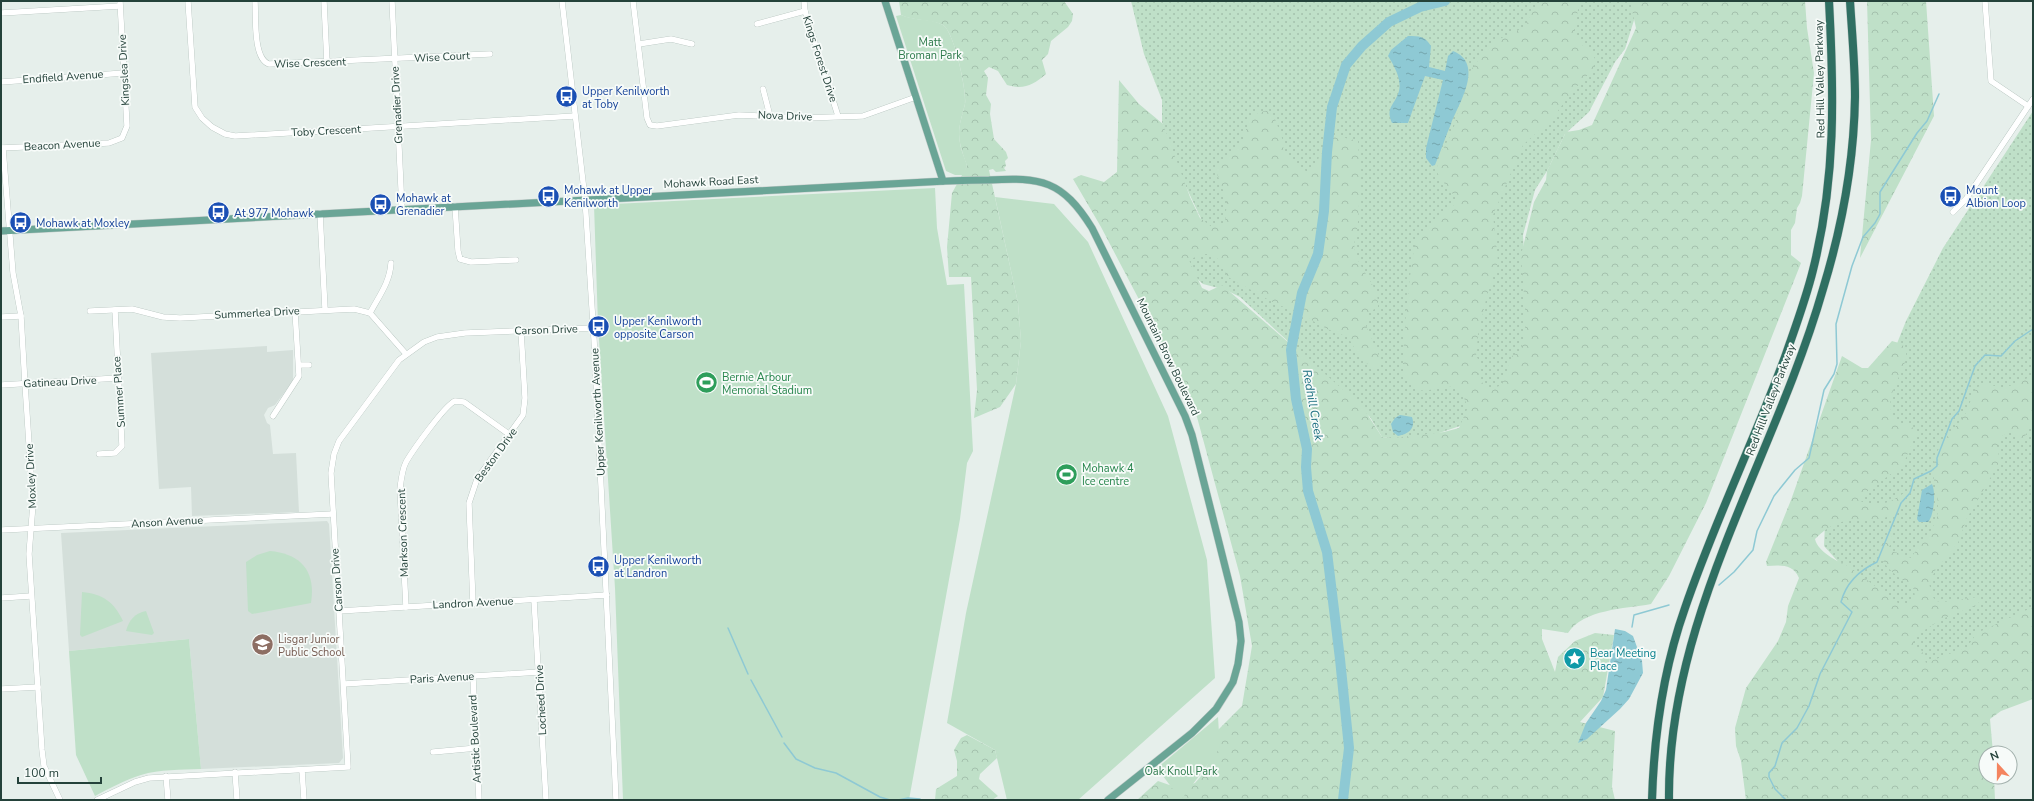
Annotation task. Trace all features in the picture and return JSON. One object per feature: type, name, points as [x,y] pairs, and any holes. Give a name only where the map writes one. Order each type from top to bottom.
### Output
[{"type":"highway","name":"Red Hill Valley Parkway","points":[[1652,800],[1661,697],[1685,608],[1711,539],[1777,378],[1799,317],[1813,270],[1824,217],[1833,135],[1833,65],[1829,1]]},
{"type":"highway","name":"Red Hill Valley Parkway","points":[[1669,800],[1673,731],[1682,677],[1693,634],[1724,549],[1796,368],[1823,291],[1841,223],[1848,184],[1855,96],[1850,1]]},
{"type":"main road","points":[[885,1],[943,181]]},
{"type":"main road","name":"Mountain Brow Boulevard","points":[[943,181],[1002,179],[1037,180],[1057,188],[1075,204],[1092,228],[1186,416],[1192,435],[1239,622],[1241,641],[1238,664],[1233,682],[1216,709],[1192,733],[1108,800]]},
{"type":"main road","name":"Mohawk Road East","points":[[1,231],[943,181]]},
{"type":"street","name":"Toby Crescent","points":[[188,1],[195,107],[202,118],[215,130],[225,134],[235,136],[575,116]]},
{"type":"street","name":"Wise Crescent","points":[[256,1],[258,51],[265,63],[271,65],[394,59]]},
{"type":"street","points":[[324,1],[327,63]]},
{"type":"street","name":"Grenadier Drive","points":[[392,1],[402,209]]},
{"type":"street","name":"Upper Kenilworth Avenue","points":[[562,1],[585,199],[594,328],[616,800]]},
{"type":"street","points":[[633,1],[639,44],[671,39],[692,44]]},
{"type":"street","name":"Kings Forest Drive","points":[[804,1],[805,11],[838,116]]},
{"type":"street","points":[[1985,1],[1991,80],[2028,106]]},
{"type":"street","points":[[1,13],[120,4]]},
{"type":"street","name":"Kingslea Drive","points":[[120,4],[127,126],[122,138]]},
{"type":"street","points":[[757,24],[805,11]]},
{"type":"street","name":"Nova Drive","points":[[639,44],[647,118],[650,125],[657,126],[739,115],[805,118],[863,116],[916,97]]},
{"type":"street","name":"Wise Court","points":[[394,59],[490,54]]},
{"type":"street","name":"Endfield Avenue","points":[[1,82],[124,73]]},
{"type":"street","points":[[763,89],[770,116]]},
{"type":"street","points":[[1953,212],[1966,199],[2033,99]]},
{"type":"street","name":"Beacon Avenue","points":[[2,148],[110,143],[122,138]]},
{"type":"street","name":"Moxley Drive","points":[[2,148],[13,273],[21,316],[26,384],[33,500],[32,528],[28,549],[44,766],[60,800]]},
{"type":"street","points":[[455,206],[458,251],[460,259],[471,262],[516,260]]},
{"type":"street","points":[[320,213],[325,309]]},
{"type":"street","points":[[391,263],[390,274],[387,282],[370,313],[406,354]]},
{"type":"street","name":"Summerlea Drive","points":[[90,311],[132,309],[164,317],[180,318],[325,309],[354,309],[370,313]]},
{"type":"street","name":"Summer Place","points":[[98,454],[115,453],[122,446],[115,310]]},
{"type":"street","points":[[273,416],[298,381],[299,365],[295,311]]},
{"type":"street","points":[[1,318],[21,316]]},
{"type":"street","name":"Carson Drive","points":[[97,800],[134,782],[166,776],[348,767],[331,469],[337,446],[346,429],[384,378],[406,354],[424,342],[450,334],[594,328]]},
{"type":"street","name":"Beston Drive","points":[[473,604],[469,510],[471,493],[477,479],[521,418],[525,405],[521,331]]},
{"type":"street","points":[[299,365],[309,365]]},
{"type":"street","name":"Gatineau Drive","points":[[1,386],[118,378]]},
{"type":"street","name":"Markson Crescent","points":[[406,607],[400,489],[406,462],[444,410],[455,401],[464,402],[510,435]]},
{"type":"street","name":"Anson Avenue","points":[[1,530],[333,514]]},
{"type":"street","name":"Landron Avenue","points":[[339,612],[607,595]]},
{"type":"street","points":[[1,598],[31,596]]},
{"type":"street","name":"Locheed Drive","points":[[534,600],[540,672],[546,800]]},
{"type":"street","name":"Paris Avenue","points":[[344,684],[540,672]]},
{"type":"street","name":"Artistic Boulevard","points":[[472,677],[479,800]]},
{"type":"street","points":[[1,689],[38,687]]},
{"type":"street","points":[[433,752],[476,748]]},
{"type":"street","points":[[302,770],[304,800]]},
{"type":"street","points":[[235,772],[237,800]]},
{"type":"street","points":[[166,776],[168,800]]},
{"type":"shaded area","points":[[267,346],[267,352],[293,350],[293,381],[275,405],[268,408],[264,415],[267,423],[270,425],[273,454],[296,453],[299,512],[192,516],[191,487],[159,489],[151,353]]},
{"type":"shaded area","name":"Lisgar Junior Public School","points":[[327,521],[329,524],[343,758],[339,763],[201,769],[189,639],[69,651],[61,533]]},
{"type":"green space","points":[[899,1],[1064,1],[1073,14],[1072,21],[1068,27],[1051,41],[1048,54],[1042,60],[1046,74],[1037,81],[1023,87],[1007,85],[998,71],[989,67],[984,71],[988,78],[986,95],[991,104],[990,114],[994,139],[1006,152],[1008,158],[1005,161],[1006,166],[1004,168],[1006,171],[996,172],[993,169],[989,170],[1018,303],[1021,341],[1016,384],[1000,407],[974,418],[977,390],[971,277],[949,277],[947,247],[952,193],[967,166],[959,138],[960,123],[965,104],[962,75],[951,38],[943,25],[901,15]]},
{"type":"green space","points":[[1131,1],[1655,1],[1635,17],[1625,49],[1615,62],[1589,112],[1565,134],[1547,171],[1535,190],[1523,235],[1527,306],[1525,361],[1469,423],[1427,437],[1398,439],[1382,437],[1370,417],[1338,392],[1313,369],[1292,345],[1240,297],[1226,290],[1203,284],[1191,274],[1182,248],[1204,225],[1180,174],[1162,122],[1162,100],[1144,54]]},
{"type":"green space","points":[[1540,1],[1580,1],[1574,29],[1575,36],[1582,45],[1590,49],[1595,59],[1593,69],[1571,93],[1552,119],[1523,145],[1493,215],[1498,262],[1487,295],[1478,335],[1476,356],[1480,362],[1478,377],[1488,390],[1502,385],[1512,356],[1521,350],[1525,330],[1525,307],[1521,255],[1534,202],[1546,180],[1547,171],[1566,132],[1579,130],[1592,125],[1636,28],[1630,1],[1805,1],[1807,28],[1814,73],[1802,196],[1797,208],[1795,223],[1791,230],[1791,255],[1801,263],[1706,503],[1669,576],[1651,604],[1605,611],[1584,619],[1575,625],[1568,633],[1542,629],[1542,639],[1555,672],[1558,657],[1575,641],[1595,633],[1614,635],[1603,697],[1580,722],[1615,731],[1612,787],[1615,800],[1137,800],[1158,781],[1178,788],[1195,783],[1202,775],[1213,754],[1207,741],[1242,706],[1252,646],[1240,576],[1197,417],[1177,372],[1101,227],[1073,179],[1081,175],[1104,182],[1117,172],[1119,80],[1139,104],[1163,124],[1190,197],[1200,218],[1212,227],[1225,222],[1227,201],[1216,171],[1219,165],[1241,145],[1249,121],[1255,114],[1268,110],[1274,116],[1282,138],[1284,153],[1298,168],[1309,172],[1325,148],[1328,134],[1358,141],[1359,202],[1355,250],[1359,262],[1374,287],[1378,300],[1378,307],[1368,313],[1366,326],[1380,358],[1381,366],[1373,369],[1359,356],[1348,337],[1327,329],[1294,310],[1278,305],[1228,277],[1218,259],[1209,254],[1202,254],[1189,260],[1202,288],[1209,291],[1222,285],[1362,406],[1382,437],[1393,438],[1444,432],[1459,428],[1468,407],[1460,389],[1448,387],[1428,390],[1416,389],[1404,375],[1403,351],[1414,250],[1419,237],[1457,202],[1440,177],[1437,164],[1440,154],[1454,127],[1462,90],[1467,76],[1481,57],[1497,41],[1525,26],[1532,11]]},
{"type":"green space","points":[[1867,1],[1926,1],[1934,116],[1860,258],[1871,140]]},
{"type":"green space","name":"Matt Broman Park","points":[[901,15],[933,21],[943,25],[951,38],[959,62],[965,97],[959,132],[959,138],[967,166],[963,175],[955,175],[946,171],[896,16]]},
{"type":"green space","points":[[2033,111],[2033,613],[1921,672],[1877,605],[1824,546],[1825,523],[1906,321],[1943,248]]},
{"type":"green space","points":[[935,188],[937,228],[947,285],[964,284],[973,451],[967,463],[960,519],[909,800],[623,800],[615,588],[598,324],[594,205]]},
{"type":"green space","points":[[995,197],[1054,204],[1088,242],[1168,416],[1207,560],[1215,678],[1078,800],[1007,800],[995,750],[947,723],[966,613],[1016,384],[1021,341],[1018,303]]},
{"type":"green space","points":[[1892,341],[1899,343],[1905,348],[1906,356],[1893,392],[1891,412],[1896,422],[1910,425],[1917,432],[1903,465],[1865,493],[1860,501],[1872,504],[1884,503],[1889,502],[1904,493],[1903,504],[1891,516],[1874,520],[1841,522],[1824,531],[1815,539],[1820,548],[1828,556],[1848,566],[1898,603],[1908,604],[1915,598],[1914,589],[1890,570],[1885,564],[1879,551],[1878,544],[1886,535],[1891,535],[1892,543],[1887,549],[1911,558],[1931,530],[1938,513],[1933,469],[1936,455],[1939,448],[1967,411],[1975,389],[1985,384],[2005,387],[2033,376],[2033,423],[2022,441],[2011,431],[2001,436],[1998,443],[1999,463],[1967,518],[1958,543],[1936,569],[1929,583],[1932,596],[1936,601],[1943,602],[1978,597],[1981,599],[1977,605],[1942,619],[1912,638],[1915,646],[1922,651],[1926,663],[1967,647],[1977,633],[2033,607],[2033,699],[2001,711],[1990,719],[1992,745],[1978,745],[1978,785],[1994,785],[1995,800],[1746,800],[1741,761],[1736,746],[1735,728],[1746,688],[1778,641],[1786,622],[1788,606],[1799,578],[1793,570],[1786,566],[1767,566],[1766,562],[1791,500],[1842,356],[1862,368],[1868,368]]},
{"type":"green space","points":[[270,551],[290,556],[298,560],[304,566],[311,582],[311,603],[252,614],[248,611],[246,562],[257,555]]},
{"type":"green space","points":[[82,592],[96,595],[107,600],[120,614],[123,621],[82,637],[80,635]]},
{"type":"green space","points":[[146,611],[154,633],[152,635],[126,631],[133,618],[139,613]]},
{"type":"green space","points":[[189,639],[201,769],[171,770],[148,773],[123,782],[95,796],[76,755],[69,651]]},
{"type":"green space","name":"Oak Knoll Park","points":[[1218,717],[1220,748],[1181,800],[1157,768]]},
{"type":"green space","points":[[967,735],[995,750],[997,758],[980,774],[979,779],[998,796],[992,800],[935,800],[936,789],[957,776],[957,761],[954,750],[961,738]]},
{"type":"water","points":[[1408,36],[1421,37],[1431,46],[1429,67],[1445,71],[1448,56],[1453,51],[1462,57],[1467,65],[1469,74],[1464,95],[1435,165],[1432,166],[1426,158],[1426,148],[1443,80],[1425,76],[1408,123],[1392,123],[1390,118],[1391,106],[1400,87],[1397,73],[1388,56],[1391,50]]},
{"type":"water","points":[[1400,415],[1412,417],[1413,425],[1408,432],[1398,436],[1393,432],[1391,424],[1395,418]]},
{"type":"water","points":[[1932,484],[1934,498],[1932,515],[1928,522],[1919,522],[1917,519],[1922,490]]},
{"type":"water","points":[[1615,629],[1625,631],[1633,636],[1642,661],[1643,673],[1629,699],[1620,709],[1587,739],[1578,743],[1586,723],[1601,701],[1606,690]]},
{"type":"waterway","name":"Redhill Creek","points":[[1343,800],[1349,748],[1340,659],[1327,552],[1308,491],[1306,467],[1307,449],[1296,399],[1291,350],[1302,293],[1318,254],[1324,211],[1327,152],[1332,107],[1346,65],[1362,46],[1389,22],[1420,7],[1445,1]]},
{"type":"waterway","points":[[1719,585],[1734,572],[1753,550],[1757,531],[1774,496],[1795,470],[1809,458],[1824,390],[1834,374],[1837,364],[1836,324],[1852,266],[1863,237],[1875,223],[1880,214],[1880,192],[1917,133],[1927,121],[1939,94]]},
{"type":"waterway","points":[[1786,800],[1775,789],[1769,777],[1769,773],[1775,766],[1782,743],[1797,728],[1809,706],[1820,674],[1852,612],[1841,602],[1846,589],[1859,573],[1877,562],[1901,503],[1910,493],[1914,479],[1931,471],[1937,466],[1937,458],[1952,419],[1959,411],[1975,366],[1985,355],[2001,356],[2015,341],[2033,329]]},
{"type":"waterway","points":[[1632,627],[1634,615],[1669,605]]},
{"type":"waterway","points":[[728,628],[748,674]]},
{"type":"waterway","points":[[751,680],[782,737]]},
{"type":"waterway","points":[[784,743],[796,759],[815,768],[836,773],[880,797],[890,800]]},
{"type":"waterway","points":[[898,800],[908,798],[920,799]]},
{"type":"place","name":"Upper Kenilworth at Toby","points":[[567,97]]},
{"type":"place","name":"Mohawk at Upper Kenilworth","points":[[549,196]]},
{"type":"place","name":"Mount Albion Loop","points":[[1951,196]]},
{"type":"place","name":"Mohawk at Grenadier","points":[[381,204]]},
{"type":"place","name":"At 977 Mohawk","points":[[219,213]]},
{"type":"place","name":"Mohawk at Moxley","points":[[20,223]]},
{"type":"place","name":"Upper Kenilworth opposite Carson","points":[[599,327]]},
{"type":"place","name":"Bernie Arbour Memorial Stadium","points":[[707,383]]},
{"type":"place","name":"Mohawk 4 Ice centre","points":[[1067,474]]},
{"type":"place","name":"Upper Kenilworth at Landron","points":[[599,566]]},
{"type":"place","name":"Lisgar Junior Public School","points":[[263,645]]},
{"type":"place","name":"Bear Meeting Place","points":[[1574,659]]}]
